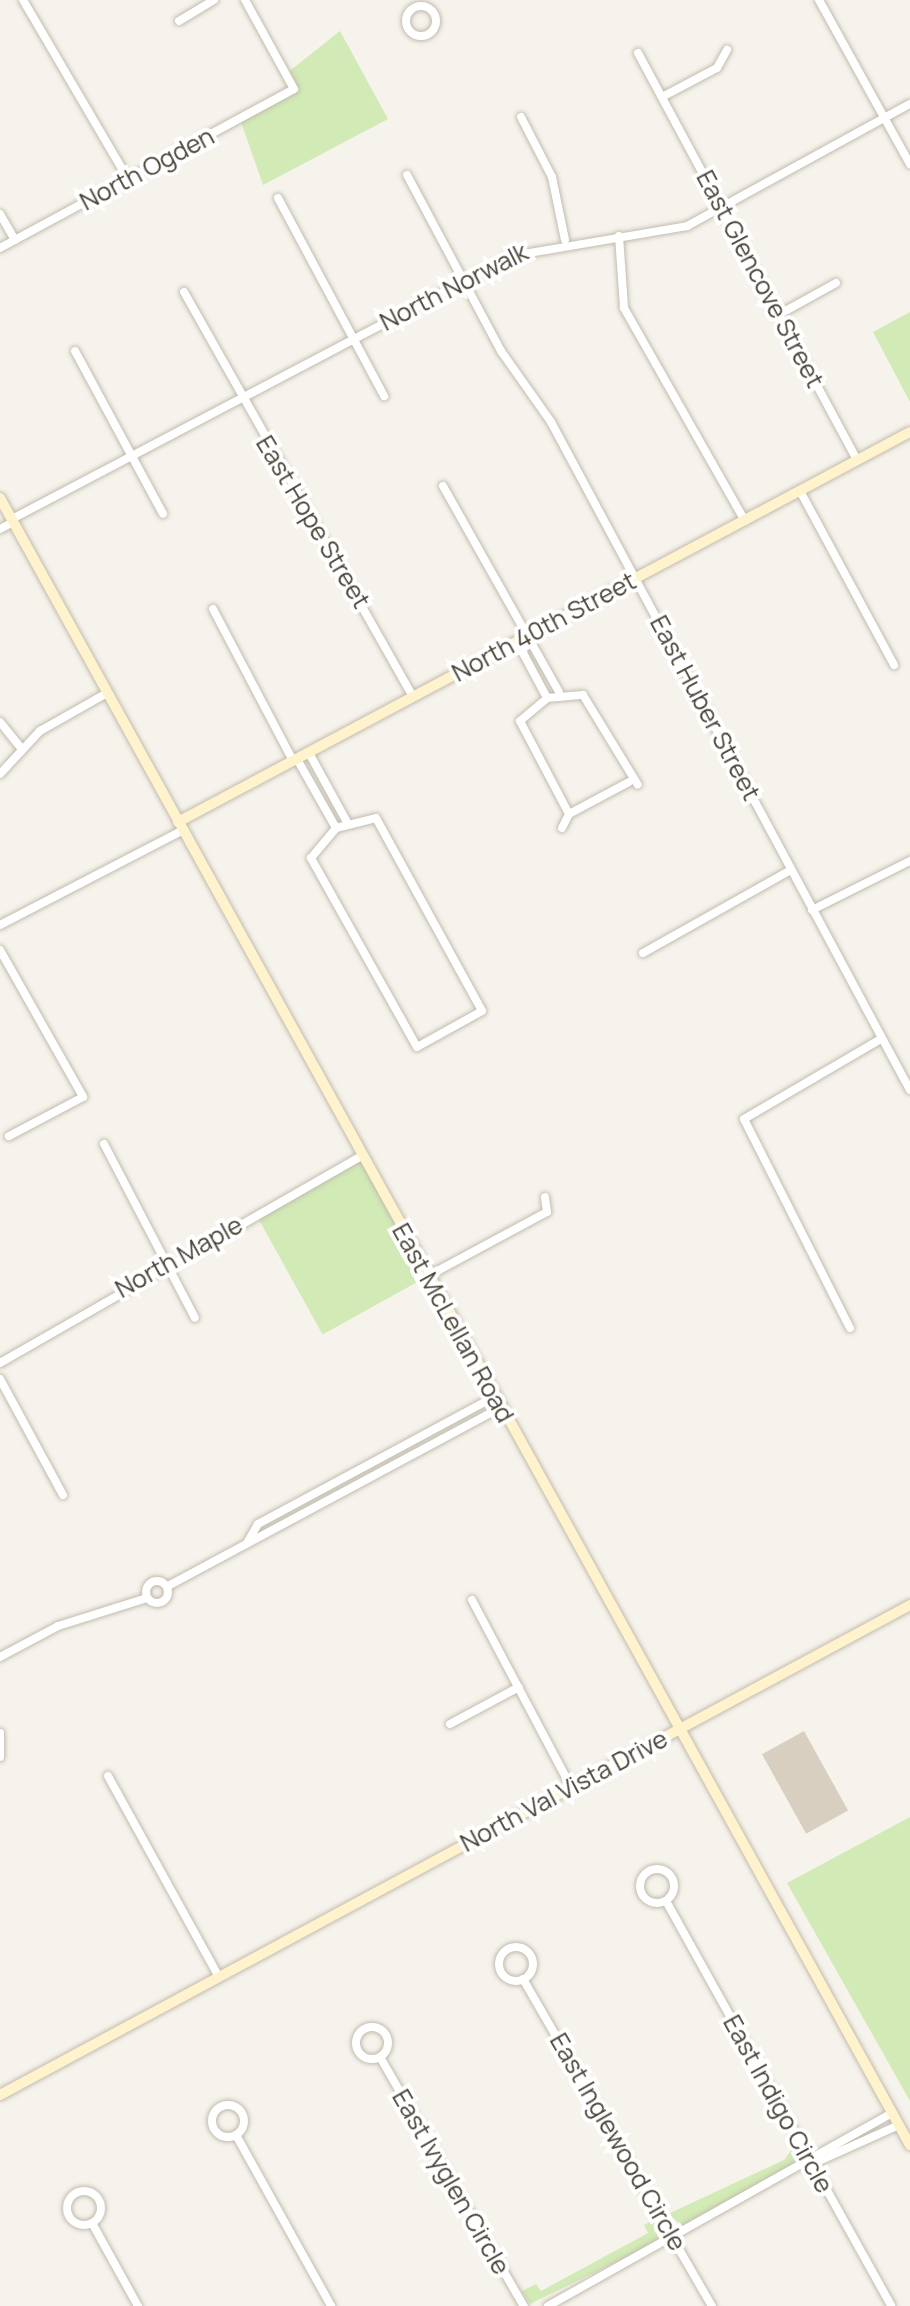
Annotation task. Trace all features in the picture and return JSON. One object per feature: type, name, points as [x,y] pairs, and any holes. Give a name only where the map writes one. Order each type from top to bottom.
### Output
[{"type":"street","points":[[23,0],[128,179]]},
{"type":"street","points":[[179,21],[214,0]]},
{"type":"street","name":"North Ogden","points":[[0,248],[294,89],[245,0]]},
{"type":"street","points":[[819,0],[910,164]]},
{"type":"street","points":[[426,3],[436,25],[416,36],[407,14],[426,3]]},
{"type":"street","points":[[662,97],[717,68],[727,50]]},
{"type":"street","name":"East Glencove Street","points":[[638,53],[858,460]]},
{"type":"street","name":"North Norwalk","points":[[0,529],[464,279],[565,240],[668,232],[722,210],[910,104]]},
{"type":"street","points":[[521,117],[552,177],[565,240]]},
{"type":"street","name":"East Huber Street","points":[[407,175],[637,578],[910,1090]]},
{"type":"street","points":[[278,198],[384,396]]},
{"type":"street","points":[[0,214],[15,240]]},
{"type":"street","points":[[620,236],[624,308],[745,521]]},
{"type":"street","points":[[780,314],[836,283]]},
{"type":"street","name":"East Hope Street","points":[[184,292],[241,399],[413,697]]},
{"type":"street","points":[[75,351],[163,514]]},
{"type":"street","name":"North 40th Street","points":[[181,826],[309,752],[910,432]]},
{"type":"street","points":[[443,486],[559,692]]},
{"type":"street","points":[[800,491],[894,665]]},
{"type":"street","name":"East McLellan Road","points":[[0,498],[677,1730],[910,2145]]},
{"type":"street","points":[[213,609],[336,828]]},
{"type":"street","points":[[525,637],[547,698]]},
{"type":"street","points":[[537,679],[549,673]]},
{"type":"street","points":[[562,828],[570,814],[634,783],[588,700],[559,692],[522,713],[521,726],[570,814]]},
{"type":"street","points":[[0,774],[20,747],[108,693]]},
{"type":"street","points":[[0,722],[20,747]]},
{"type":"street","points":[[309,752],[348,824]]},
{"type":"street","points":[[376,818],[482,1012],[417,1047],[311,858],[336,828],[348,824],[376,818]]},
{"type":"street","points":[[0,925],[181,826]]},
{"type":"street","points":[[812,910],[910,861]]},
{"type":"street","points":[[643,953],[790,870]]},
{"type":"street","points":[[0,950],[83,1097],[9,1136]]},
{"type":"street","points":[[850,1328],[744,1118],[881,1039]]},
{"type":"street","points":[[104,1144],[195,1318]]},
{"type":"street","name":"North Maple","points":[[0,1363],[167,1263],[362,1156]]},
{"type":"street","points":[[428,1276],[547,1212],[544,1197]]},
{"type":"street","points":[[0,1379],[63,1495]]},
{"type":"street","points":[[247,1543],[258,1524],[300,1500],[468,1412],[497,1402]]},
{"type":"street","points":[[148,1598],[152,1581],[168,1586],[473,1423],[497,1402]]},
{"type":"street","points":[[468,1412],[473,1423]]},
{"type":"street","points":[[450,1422],[456,1432]]},
{"type":"street","points":[[416,1438],[422,1451]]},
{"type":"street","points":[[300,1500],[307,1513]]},
{"type":"street","points":[[0,1658],[58,1626],[148,1598],[164,1601],[168,1586]]},
{"type":"street","points":[[472,1600],[572,1787]]},
{"type":"street","name":"North Val Vista Drive","points":[[0,2094],[910,1605]]},
{"type":"street","points":[[450,1724],[519,1688]]},
{"type":"street","points":[[0,1733],[0,1757]]},
{"type":"street","points":[[108,1776],[219,1978]]},
{"type":"street","name":"East Indigo Circle","points":[[666,1902],[674,1881],[650,1871],[642,1894],[666,1902],[891,2306]]},
{"type":"street","name":"East Inglewood Circle","points":[[524,1979],[503,1974],[507,1950],[531,1955],[524,1979],[712,2306]]},
{"type":"street","name":"East Ivyglen Circle","points":[[380,2057],[359,2053],[363,2029],[386,2035],[380,2057],[524,2306]]},
{"type":"street","points":[[236,2135],[213,2128],[218,2108],[242,2112],[236,2135],[331,2306]]},
{"type":"street","points":[[812,2164],[842,2140],[892,2113]]},
{"type":"street","points":[[548,2306],[812,2164],[849,2152],[899,2125]]},
{"type":"street","points":[[858,2132],[865,2144]]},
{"type":"street","points":[[842,2140],[849,2152]]},
{"type":"street","points":[[92,2223],[98,2200],[75,2194],[68,2214],[92,2223],[138,2306]]},
{"type":"green space","points":[[340,31],[388,119],[263,185],[240,119],[294,89],[287,73]]},
{"type":"green space","points":[[910,312],[910,402],[873,332]]},
{"type":"green space","points":[[362,1156],[428,1276],[323,1334],[256,1215]]},
{"type":"green space","points":[[910,1817],[910,2101],[787,1883]]},
{"type":"green space","points":[[795,2145],[803,2159],[684,2227],[668,2214],[784,2160]]},
{"type":"green space","points":[[657,2218],[661,2240],[530,2304],[522,2291],[536,2284],[541,2291],[648,2233],[644,2225]]},
{"type":"building","points":[[804,1731],[848,1811],[806,1834],[762,1754]]}]
